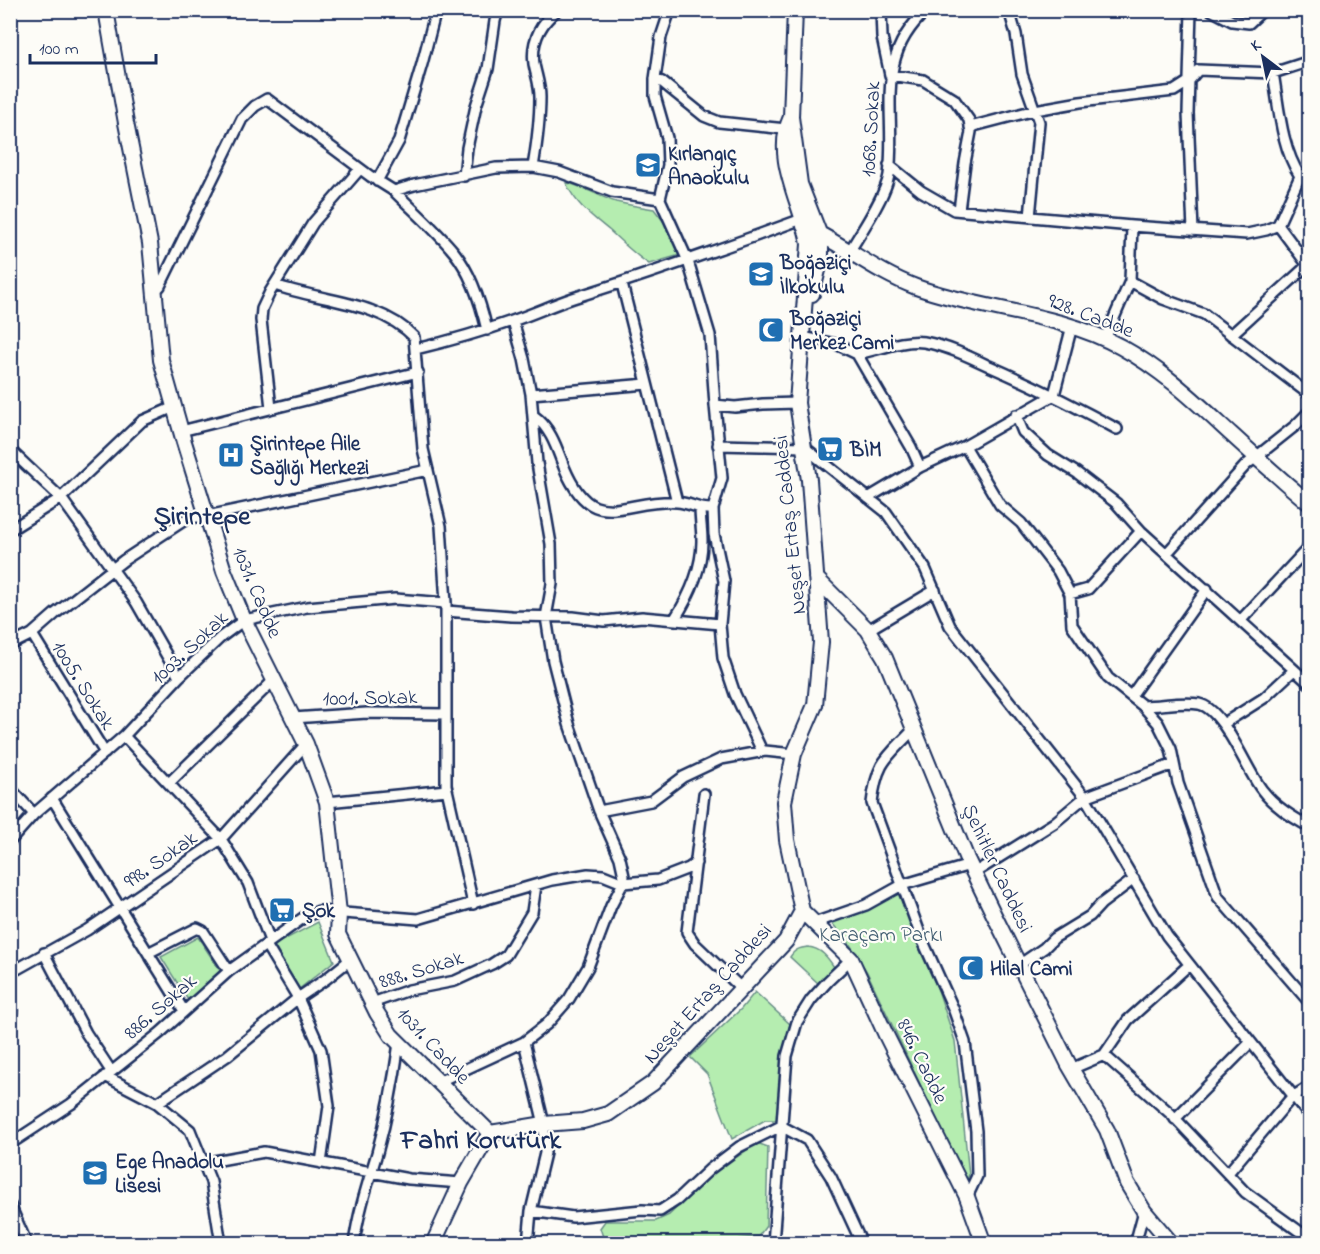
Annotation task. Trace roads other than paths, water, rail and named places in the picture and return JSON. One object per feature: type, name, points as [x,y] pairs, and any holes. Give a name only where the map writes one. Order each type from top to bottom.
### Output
[{"type":"street","name":"1031. Cadde","points":[[106,10],[150,243],[161,360],[224,571],[244,620],[306,744],[327,802],[339,913],[338,934],[372,1003],[391,1035],[490,1133]]},
{"type":"street","points":[[377,181],[399,141],[423,64],[436,10]]},
{"type":"street","points":[[464,176],[467,148],[476,106],[488,69],[498,10]]},
{"type":"street","points":[[533,167],[540,124],[540,90],[534,63],[535,43],[546,19],[557,10]]},
{"type":"street","points":[[670,10],[662,38],[655,79],[655,96],[668,147],[668,165],[660,199],[688,261],[710,335],[714,405],[722,478],[713,509],[714,534],[724,581],[720,624],[723,658],[735,694],[762,751]]},
{"type":"street","name":"Neşet Ertaş Caddesi","points":[[490,1133],[544,1124],[583,1121],[608,1114],[653,1083],[786,941],[802,911],[787,840],[784,802],[794,754],[815,705],[821,642],[809,480],[797,403],[809,244],[788,177],[788,123],[795,10]]},
{"type":"street","points":[[881,10],[882,37],[890,75],[923,80],[954,99],[969,120],[971,132],[959,210]]},
{"type":"street","name":"1068. Sokak","points":[[849,252],[882,195],[889,177],[890,75],[902,42],[927,10]]},
{"type":"street","points":[[1009,10],[1016,34],[1022,74],[1039,122],[1030,217]]},
{"type":"street","points":[[1191,10],[1188,82],[1192,231]]},
{"type":"street","points":[[1211,10],[1232,21],[1249,23],[1263,10]]},
{"type":"street","points":[[970,127],[1035,110],[1080,102],[1174,91],[1188,82],[1198,70],[1273,73],[1310,61]]},
{"type":"street","points":[[889,165],[921,191],[954,210],[1192,231],[1247,234],[1266,230],[1278,225],[1305,175],[1292,164],[1273,73]]},
{"type":"street","points":[[655,79],[662,82],[704,116],[719,122],[788,123]]},
{"type":"street","points":[[155,291],[160,286],[242,119],[255,106],[267,99],[360,169],[394,190],[454,252],[464,267],[482,311],[487,330]]},
{"type":"street","name":"Neşet Ertaş Caddesi","points":[[788,123],[800,184],[819,233],[821,258],[803,321]]},
{"type":"street","points":[[394,190],[496,168],[533,167],[559,172],[612,192],[660,199]]},
{"type":"street","points":[[271,408],[261,320],[262,309],[313,223],[360,169]]},
{"type":"street","points":[[416,349],[487,330],[571,299],[622,284],[803,222]]},
{"type":"street","name":"928. Cadde","points":[[803,222],[884,274],[916,287],[1072,326],[1106,339],[1138,357],[1192,397],[1310,504]]},
{"type":"street","points":[[1231,335],[1309,267],[1278,225]]},
{"type":"street","points":[[1106,339],[1130,281],[1132,226]]},
{"type":"street","points":[[1130,281],[1163,299],[1204,314],[1310,395]]},
{"type":"street","points":[[622,284],[677,502]]},
{"type":"street","points":[[275,285],[354,305],[402,325],[414,337],[421,425],[428,470],[441,526],[446,607],[447,790],[473,904]]},
{"type":"street","points":[[438,1082],[524,1042],[547,1024],[569,999],[588,967],[624,876],[620,858],[580,758],[560,693],[546,616],[552,584],[551,544],[537,462],[531,394],[524,358],[513,321]]},
{"type":"street","points":[[868,498],[920,467],[965,446],[1054,395],[1072,326]]},
{"type":"street","points":[[802,337],[836,344],[857,354],[911,447],[920,467]]},
{"type":"street","points":[[857,354],[905,342],[924,342],[956,351],[1054,395],[1117,429]]},
{"type":"street","points":[[181,431],[418,372]]},
{"type":"street","points":[[531,394],[647,384]]},
{"type":"street","points":[[714,405],[735,408],[797,403]]},
{"type":"street","points":[[10,531],[61,498],[142,421],[174,407]]},
{"type":"street","points":[[1167,553],[1246,465],[1310,411]]},
{"type":"street","points":[[1016,415],[1023,432],[1040,448],[1116,503],[1142,531],[1310,684]]},
{"type":"street","points":[[534,416],[543,422],[549,431],[570,480],[588,505],[605,510],[642,504],[677,502],[713,509]]},
{"type":"street","points":[[718,445],[804,447],[886,512],[925,568],[950,626],[1085,797],[1167,936],[1310,1117]]},
{"type":"street","points":[[965,446],[1000,505],[1021,523],[1058,571],[1070,594],[1072,625],[1107,678],[1143,706],[1158,723],[1171,748],[1178,783],[1218,897],[1310,1003]]},
{"type":"street","points":[[10,450],[61,498],[136,602],[179,676]]},
{"type":"street","points":[[10,645],[32,634],[112,570],[188,518],[428,470]]},
{"type":"street","points":[[674,620],[687,601],[699,564],[702,542],[700,508]]},
{"type":"street","points":[[1070,594],[1088,589],[1142,531]]},
{"type":"street","points":[[1240,620],[1310,546]]},
{"type":"street","name":"Şehitler Caddesi","points":[[816,578],[868,630],[885,658],[972,869],[1019,965],[1071,1069],[1107,1130],[1127,1183],[1144,1211],[1172,1244]]},
{"type":"street","points":[[1131,696],[1207,589]]},
{"type":"street","points":[[868,630],[935,591]]},
{"type":"street","name":"1003. Sokak","points":[[10,842],[34,814],[124,736],[179,676],[221,637],[244,620],[307,608],[395,599],[446,607],[604,621],[642,617],[720,624]]},
{"type":"street","name":"1005. Sokak","points":[[32,634],[105,753]]},
{"type":"street","points":[[1223,724],[1264,698],[1294,670]]},
{"type":"street","points":[[169,783],[275,680]]},
{"type":"street","points":[[1143,706],[1200,704],[1210,710],[1223,724],[1262,790],[1287,814],[1310,827]]},
{"type":"street","name":"1001. Sokak","points":[[293,718],[367,714],[446,714]]},
{"type":"street","points":[[914,729],[885,758],[874,780],[872,803],[922,939],[953,1008],[965,1042],[976,1131],[977,1176],[967,1197]]},
{"type":"street","points":[[124,736],[221,839],[248,883],[268,943],[298,998],[321,1050],[329,1106],[321,1163]]},
{"type":"street","name":"998. Sokak","points":[[10,973],[87,930],[221,839],[306,744]]},
{"type":"street","points":[[600,811],[651,801],[682,777],[721,759],[762,751],[794,754]]},
{"type":"street","points":[[814,923],[866,905],[902,885],[972,869],[1054,823],[1085,797],[1174,764]]},
{"type":"street","points":[[10,788],[34,814]]},
{"type":"street","points":[[327,802],[447,790]]},
{"type":"street","points":[[704,794],[687,932],[695,944],[741,988]]},
{"type":"street","points":[[52,798],[184,1011]]},
{"type":"street","points":[[623,883],[658,880],[696,863]]},
{"type":"street","name":"886. Sokak","points":[[10,1144],[71,1104],[229,971],[303,918],[319,911],[418,919],[536,885],[588,874],[603,875],[623,883]]},
{"type":"street","points":[[1019,965],[1044,948],[1054,938],[1090,916],[1115,892],[1134,879]]},
{"type":"street","name":"888. Sokak","points":[[372,1003],[409,990],[455,981],[506,955],[532,912],[536,885]]},
{"type":"street","name":"846. Cadde","points":[[802,911],[851,959],[886,1035],[967,1197],[984,1244]]},
{"type":"street","points":[[148,953],[197,928],[203,932],[229,971]]},
{"type":"street","points":[[44,953],[108,1073],[157,1103],[190,1130],[211,1182],[221,1244]]},
{"type":"street","points":[[157,1103],[227,1056],[298,998],[351,959]]},
{"type":"street","points":[[772,1243],[787,1056],[797,1022],[811,1000],[851,959]]},
{"type":"street","points":[[1071,1069],[1104,1055],[1128,1020],[1189,965]]},
{"type":"street","points":[[524,1042],[544,1124],[545,1153],[531,1211],[528,1244]]},
{"type":"street","points":[[354,1244],[356,1227],[394,1075],[399,1043]]},
{"type":"street","points":[[1175,1119],[1250,1043]]},
{"type":"street","points":[[1104,1055],[1175,1119],[1245,1192],[1310,1239]]},
{"type":"street","points":[[1228,1173],[1292,1097],[1310,1086]]},
{"type":"street","points":[[531,1211],[573,1217],[642,1210],[660,1211],[677,1200],[710,1169],[739,1147],[782,1126]]},
{"type":"street","points":[[782,1126],[807,1140],[831,1177],[862,1244]]},
{"type":"street","points":[[433,1244],[461,1183],[490,1133]]},
{"type":"street","points":[[203,1163],[264,1152],[409,1179],[461,1183]]},
{"type":"street","points":[[10,1205],[27,1244]]},
{"type":"street","points":[[1135,1244],[1144,1211]]},
{"type":"place","name":"Kırlangıç Anaokulu","points":[[648,165]]},
{"type":"place","name":"Boğaziçi İlkokulu","points":[[761,274]]},
{"type":"place","name":"Boğaziçi Merkez Cami","points":[[771,330]]},
{"type":"place","name":"BİM","points":[[830,449]]},
{"type":"place","name":"Şirintepe Aile Sağlığı Merkezi","points":[[231,455]]},
{"type":"place","name":"Şok","points":[[282,910]]},
{"type":"place","name":"Hilal Cami","points":[[971,968]]},
{"type":"place","name":"Ege Anadolu Lisesi","points":[[95,1173]]},
{"type":"district","name":"Şirintepe","points":[[202,515]]},
{"type":"district","name":"Fahri Korutürk","points":[[481,1139]]},
{"type":"park label","name":"Karaçam Parkı","points":[[881,934]]}]
